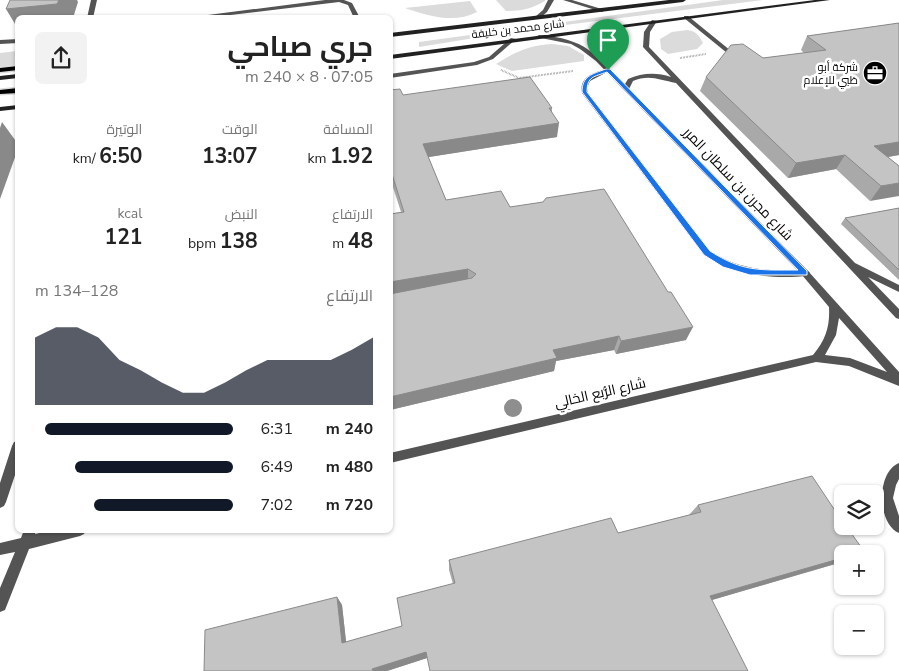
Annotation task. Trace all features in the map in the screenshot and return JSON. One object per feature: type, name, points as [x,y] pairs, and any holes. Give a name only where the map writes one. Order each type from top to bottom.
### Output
[{"type":"main road","name":"شارع محمد بن خليفة","points":[[393,35],[683,0]]},
{"type":"main road","name":"شارع محمد بن خليفة","points":[[393,57],[513,39],[827,0]]},
{"type":"main road","points":[[0,70],[15,68]]},
{"type":"main road","points":[[0,78],[15,76]]},
{"type":"main road","points":[[0,92],[15,90]]},
{"type":"main road","points":[[0,109],[15,107]]},
{"type":"street","points":[[91,15],[94,0]]},
{"type":"street","points":[[212,15],[339,0],[350,4],[356,15]]},
{"type":"street","points":[[538,17],[551,0]]},
{"type":"street","points":[[566,0],[602,10]]},
{"type":"street","points":[[686,17],[734,56]]},
{"type":"street","name":"شارع مجرن بن سلطان المرر","points":[[654,21],[645,39],[646,47],[843,258],[899,315]]},
{"type":"street","name":"شارع مجرن بن سلطان المرر","points":[[538,36],[579,44],[593,53],[805,273],[899,381]]},
{"type":"street","points":[[393,76],[483,62],[498,54],[513,39]]},
{"type":"street","points":[[0,42],[15,41]]},
{"type":"street","points":[[607,68],[589,78],[585,83],[585,92],[707,253],[726,265],[750,273],[805,273]]},
{"type":"street","points":[[626,89],[630,80],[643,75],[662,76],[678,82]]},
{"type":"street","points":[[843,258],[899,289]]},
{"type":"street","points":[[816,358],[830,340],[835,318],[834,307]]},
{"type":"street","name":"شارع الرُّبع الخالِي","points":[[393,457],[816,358],[850,362],[899,381]]},
{"type":"street","points":[[0,502],[15,455]]},
{"type":"street","points":[[899,469],[891,479],[887,498],[890,510],[899,526]]},
{"type":"street","points":[[0,549],[27,536],[54,533]]},
{"type":"street","points":[[0,605],[27,536]]},
{"type":"path","points":[[657,60],[728,52]]},
{"type":"path","points":[[483,62],[519,78],[607,68]]},
{"type":"shaded area","points":[[496,0],[545,1],[526,9],[506,11]]},
{"type":"shaded area","points":[[723,0],[763,0],[518,31],[419,47],[419,42]]},
{"type":"shaded area","points":[[470,1],[477,12],[459,18],[441,18],[405,8]]},
{"type":"shaded area","points":[[687,30],[695,32],[702,40],[703,43],[697,49],[668,54],[661,49],[660,39],[672,32]]},
{"type":"shaded area","points":[[552,44],[568,46],[584,55],[584,61],[512,71],[496,64],[523,50]]},
{"type":"shaded area","points":[[15,51],[15,65],[0,67],[0,53]]},
{"type":"building","points":[[10,0],[59,0],[57,4],[6,9]]},
{"type":"building","points":[[899,23],[899,142],[874,146],[899,166],[899,183],[881,186],[845,155],[796,163],[706,77],[731,45],[743,44],[763,58],[826,50],[807,36]]},
{"type":"building","points":[[530,77],[552,108],[549,108],[559,123],[423,144],[446,200],[501,191],[510,207],[543,202],[546,198],[604,189],[668,292],[671,292],[693,327],[621,341],[619,336],[553,350],[557,358],[393,396],[393,293],[472,278],[476,274],[468,269],[393,282],[393,214],[404,212],[393,177],[393,90],[400,89],[403,95]]},
{"type":"building","points":[[899,208],[899,270],[845,218]]},
{"type":"building","points":[[812,476],[834,509],[834,535],[852,535],[860,545],[834,545],[834,560],[710,596],[748,671],[430,671],[426,652],[372,669],[373,671],[204,671],[205,630],[337,597],[342,643],[402,626],[397,598],[455,583],[449,560],[611,518],[618,533],[701,512],[698,505]]},
{"type":"place","name":"شركة أبو ظبي للإعلام","points":[[875,73]]},
{"type":"route","points":[[608,70],[614,77],[805,273],[750,273],[726,265],[707,253],[587,97],[584,88],[585,83],[589,78],[608,70]]}]
